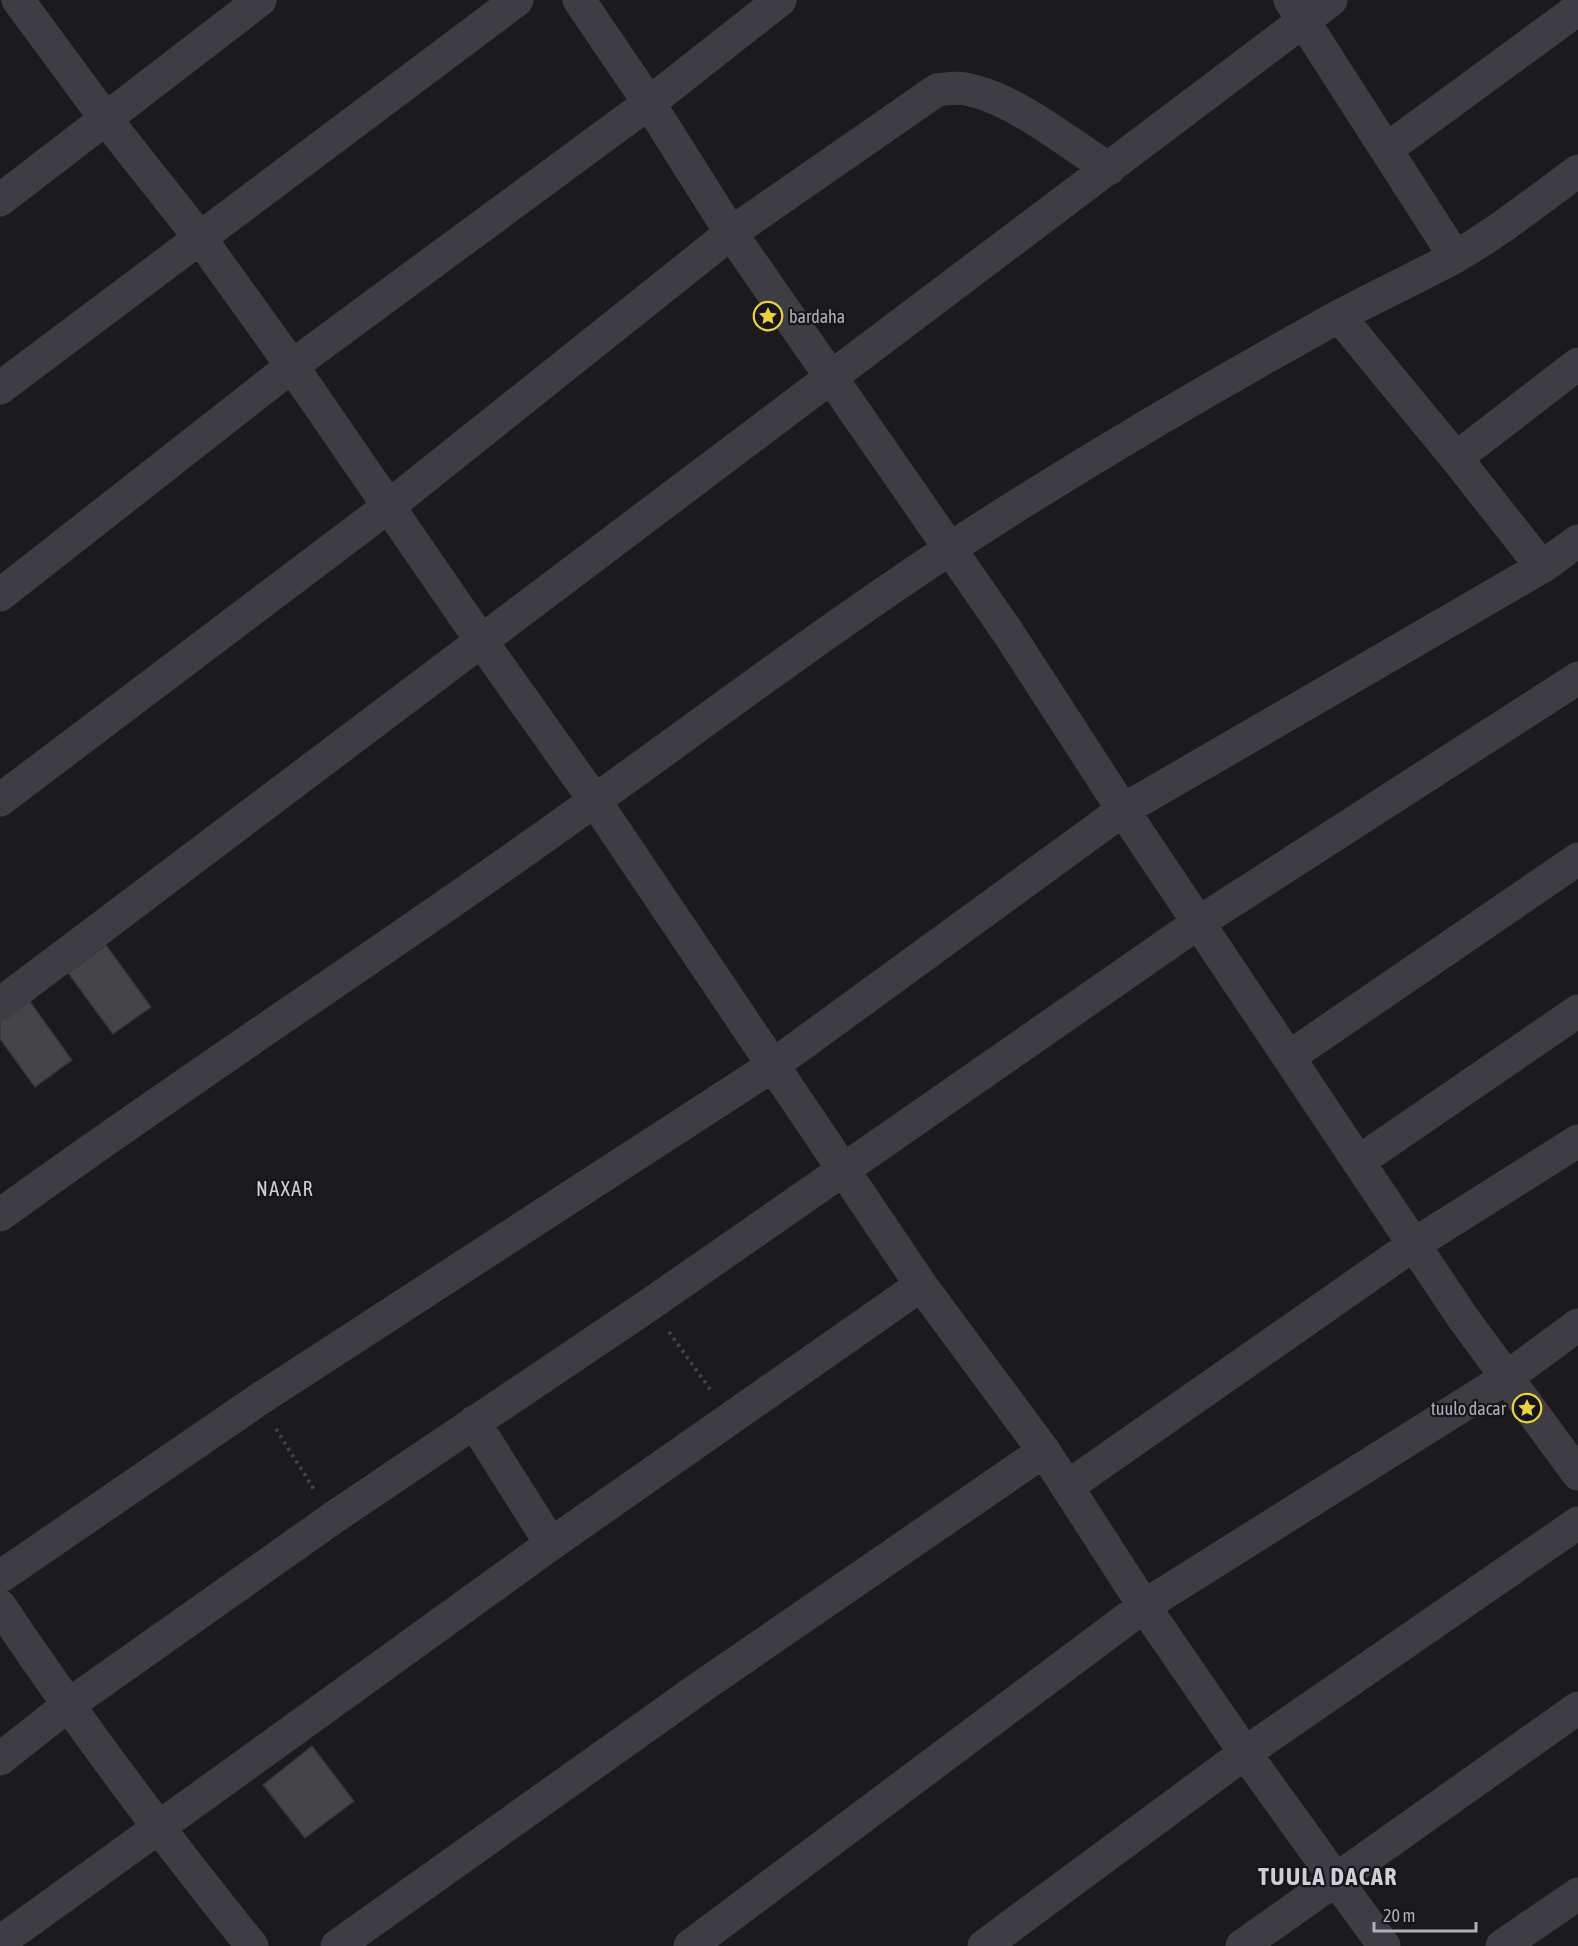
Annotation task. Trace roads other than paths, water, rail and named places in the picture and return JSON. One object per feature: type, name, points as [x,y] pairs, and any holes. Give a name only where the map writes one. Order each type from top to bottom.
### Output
[{"type":"street","points":[[0,3],[4,0]]},
{"type":"street","points":[[18,0],[105,118],[200,238],[292,366],[482,642],[595,801],[921,1285],[1044,1451],[1144,1606],[1245,1754],[1384,1946]]},
{"type":"street","points":[[0,200],[260,0]]},
{"type":"street","points":[[0,388],[517,0]]},
{"type":"street","points":[[579,0],[649,103],[731,233],[950,548],[1413,1245],[1506,1378],[1578,1474]]},
{"type":"street","points":[[0,596],[292,366],[649,103],[780,0]]},
{"type":"street","points":[[0,1004],[1109,169],[1297,10],[1331,0]]},
{"type":"street","points":[[1388,149],[1578,9]]},
{"type":"street","points":[[1297,10],[1455,257]]},
{"type":"street","points":[[0,801],[388,506],[731,233],[937,90],[963,88],[987,95],[1024,114],[1109,169]]},
{"type":"street","points":[[0,1215],[71,1163],[595,801],[795,655],[950,548],[1104,450],[1339,316],[1455,257],[1488,237],[1578,171]]},
{"type":"street","points":[[1339,316],[1542,567]]},
{"type":"street","points":[[1456,458],[1578,364]]},
{"type":"street","points":[[0,1578],[258,1400],[772,1065],[1123,810],[1542,567],[1578,541]]},
{"type":"street","points":[[0,1759],[68,1706],[333,1518],[649,1305],[1198,922],[1578,678]]},
{"type":"street","points":[[1289,1057],[1578,859]]},
{"type":"street","points":[[1358,1162],[1578,1011]]},
{"type":"street","points":[[1067,1487],[1413,1245],[1578,1141]]},
{"type":"street","points":[[0,1942],[551,1544],[921,1285]]},
{"type":"street","points":[[690,1946],[1144,1606],[1506,1378],[1578,1325]]},
{"type":"street","points":[[474,1422],[551,1544]]},
{"type":"street","points":[[337,1946],[701,1687],[1044,1451]]},
{"type":"street","points":[[984,1946],[1245,1754],[1578,1523]]},
{"type":"street","points":[[0,1606],[68,1706],[157,1829],[252,1946]]},
{"type":"street","points":[[1242,1946],[1578,1708]]},
{"type":"street","points":[[1502,1946],[1578,1894]]},
{"type":"place","name":"bardaha","points":[[768,316]]},
{"type":"place","name":"tuulo dacar","points":[[1527,1408]]},
{"type":"district","name":"NAXAR","points":[[285,1188]]},
{"type":"district","name":"TUULA DACAR","points":[[1328,1876]]}]
